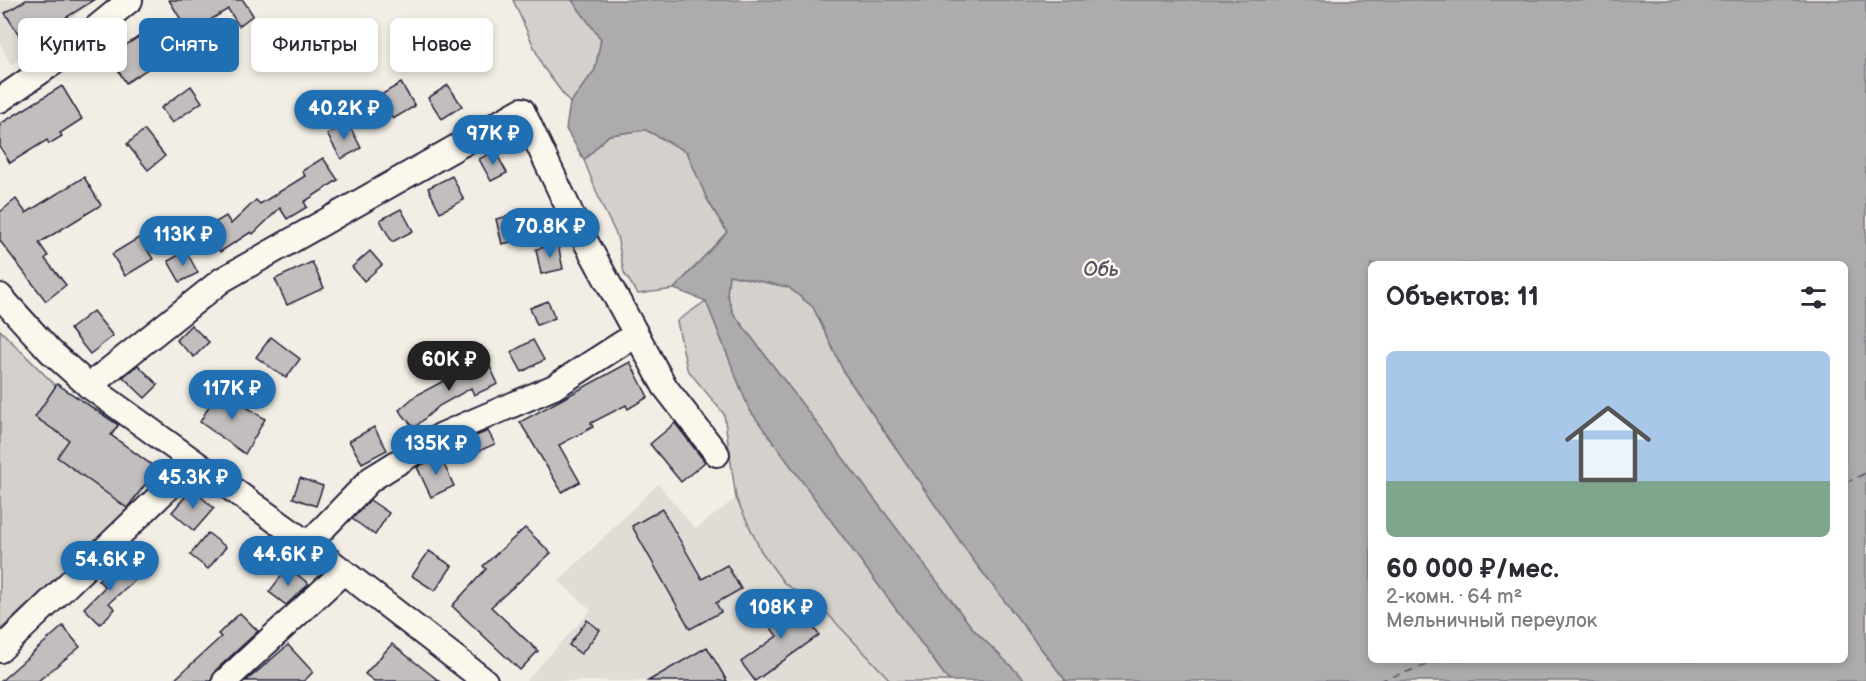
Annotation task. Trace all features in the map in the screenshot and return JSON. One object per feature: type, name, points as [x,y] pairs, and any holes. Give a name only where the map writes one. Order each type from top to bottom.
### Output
[{"type":"street","points":[[0,100],[53,63],[130,0]]},
{"type":"street","points":[[89,386],[222,280],[522,110],[575,222],[635,335],[665,387],[717,454]]},
{"type":"street","points":[[0,296],[50,351],[89,386],[308,544],[485,681]]},
{"type":"street","points":[[308,544],[371,478],[442,435],[554,387],[635,335]]},
{"type":"street","points":[[0,650],[194,463]]},
{"type":"street","points":[[225,681],[343,572]]},
{"type":"shaded area","points":[[0,0],[96,0],[72,18],[18,18],[18,60],[11,65],[0,43]]},
{"type":"shaded area","points":[[513,0],[572,0],[601,39],[595,70],[570,103],[543,67]]},
{"type":"shaded area","points":[[646,130],[687,152],[707,199],[727,232],[674,289],[638,294],[624,273],[617,236],[602,206],[584,160],[609,135]]},
{"type":"shaded area","points":[[729,275],[788,287],[813,307],[845,374],[973,560],[1066,681],[1026,681],[973,629],[733,313],[727,294]]},
{"type":"shaded area","points":[[706,301],[749,409],[949,681],[891,681],[824,610],[784,583],[761,551],[736,498],[724,414],[687,369],[677,321]]},
{"type":"shaded area","points":[[0,330],[55,385],[57,384],[119,425],[111,436],[157,469],[109,530],[0,630]]},
{"type":"shaded area","points":[[658,484],[696,529],[736,498],[761,551],[784,583],[824,610],[891,681],[526,681],[591,610],[559,581]]},
{"type":"water","name":"Обь","points":[[572,0],[1866,0],[1866,681],[1066,681],[973,560],[845,374],[813,307],[788,287],[729,275],[727,294],[733,313],[973,629],[1026,681],[949,681],[749,409],[706,301],[674,289],[727,232],[707,199],[687,152],[646,130],[609,135],[584,160],[566,129],[570,103],[595,70],[601,39]]},
{"type":"building","points":[[26,0],[94,0],[66,18],[18,18],[18,33],[5,13]]},
{"type":"building","points":[[169,0],[243,0],[253,15],[239,26],[239,18],[234,18],[228,9],[213,18],[180,18]]},
{"type":"building","points":[[139,36],[139,72],[143,72],[126,83],[119,72],[127,72],[127,44]]},
{"type":"building","points":[[401,83],[415,106],[393,119],[379,96]]},
{"type":"building","points":[[448,85],[462,106],[442,119],[428,98]]},
{"type":"building","points":[[62,86],[82,119],[60,133],[62,136],[49,144],[47,140],[10,163],[0,147],[0,124]]},
{"type":"building","points":[[191,86],[202,102],[172,123],[161,108]]},
{"type":"building","points":[[348,123],[361,148],[341,159],[327,134]]},
{"type":"building","points":[[144,130],[165,156],[148,170],[127,144]]},
{"type":"building","points":[[495,151],[507,173],[491,181],[479,159]]},
{"type":"building","points":[[323,158],[338,180],[304,202],[307,207],[287,219],[280,208],[253,234],[251,232],[220,252],[206,228],[226,216],[231,224],[256,200],[260,204],[305,176],[302,171]]},
{"type":"building","points":[[452,176],[464,200],[440,212],[428,188]]},
{"type":"building","points":[[84,177],[101,205],[39,243],[48,256],[45,259],[66,285],[46,301],[0,241],[0,212],[16,199],[26,213]]},
{"type":"building","points":[[401,209],[413,231],[392,242],[380,220]]},
{"type":"building","points":[[518,214],[524,239],[502,244],[496,219]]},
{"type":"building","points":[[140,237],[153,259],[125,276],[112,254]]},
{"type":"building","points":[[558,244],[563,269],[541,274],[536,249]]},
{"type":"building","points":[[186,251],[198,273],[180,282],[168,261]]},
{"type":"building","points":[[370,251],[382,265],[364,281],[352,267]]},
{"type":"building","points":[[312,262],[324,288],[287,305],[275,279]]},
{"type":"building","points":[[548,301],[555,318],[537,325],[530,308]]},
{"type":"building","points":[[93,311],[113,336],[90,354],[70,329]]},
{"type":"building","points":[[191,325],[209,342],[194,357],[176,340]]},
{"type":"building","points":[[271,337],[300,359],[286,378],[256,357]]},
{"type":"building","points":[[533,340],[544,360],[522,372],[511,352]]},
{"type":"building","points":[[487,360],[498,384],[474,395],[471,388],[439,406],[414,428],[399,410],[415,396]]},
{"type":"building","points":[[630,362],[648,397],[628,409],[626,405],[591,423],[593,427],[559,445],[580,482],[562,492],[520,422]]},
{"type":"building","points":[[138,365],[158,385],[145,398],[123,377]]},
{"type":"building","points":[[57,384],[118,425],[111,435],[157,469],[127,508],[57,457],[69,440],[35,417]]},
{"type":"building","points":[[219,389],[265,419],[245,454],[200,422]]},
{"type":"building","points":[[675,423],[705,462],[681,482],[650,444]]},
{"type":"building","points":[[374,427],[387,450],[362,463],[349,441]]},
{"type":"building","points":[[488,431],[495,444],[463,458],[457,444]]},
{"type":"building","points":[[440,456],[454,486],[431,497],[417,467]]},
{"type":"building","points":[[300,478],[323,486],[316,506],[293,498]]},
{"type":"building","points":[[192,489],[214,508],[194,531],[172,512]]},
{"type":"building","points":[[370,500],[389,513],[375,535],[352,519]]},
{"type":"building","points":[[662,509],[702,579],[727,565],[741,589],[716,603],[721,612],[690,629],[632,526]]},
{"type":"building","points":[[525,528],[551,553],[491,607],[538,651],[520,670],[452,606],[486,569],[483,566]]},
{"type":"building","points":[[208,533],[226,547],[208,569],[190,555]]},
{"type":"building","points":[[429,551],[452,566],[435,591],[412,576]]},
{"type":"building","points":[[119,561],[136,579],[109,603],[115,609],[100,624],[84,608],[105,587],[98,580]]},
{"type":"building","points":[[288,567],[309,584],[286,605],[269,592]]},
{"type":"building","points":[[794,600],[819,635],[755,681],[741,662],[777,636],[765,620]]},
{"type":"building","points":[[240,613],[258,631],[215,671],[211,681],[173,681],[221,637],[218,634]]},
{"type":"building","points":[[587,620],[600,630],[581,654],[569,645]]},
{"type":"building","points":[[63,626],[80,647],[38,681],[1,681]]},
{"type":"building","points":[[392,644],[439,681],[374,681],[365,674]]},
{"type":"building","points":[[288,645],[313,672],[304,681],[246,681]]},
{"type":"building","points":[[707,647],[727,681],[648,681]]},
{"type":"ferry route","points":[[1848,482],[1866,473]]},
{"type":"ferry route","points":[[1379,681],[1434,663]]}]
